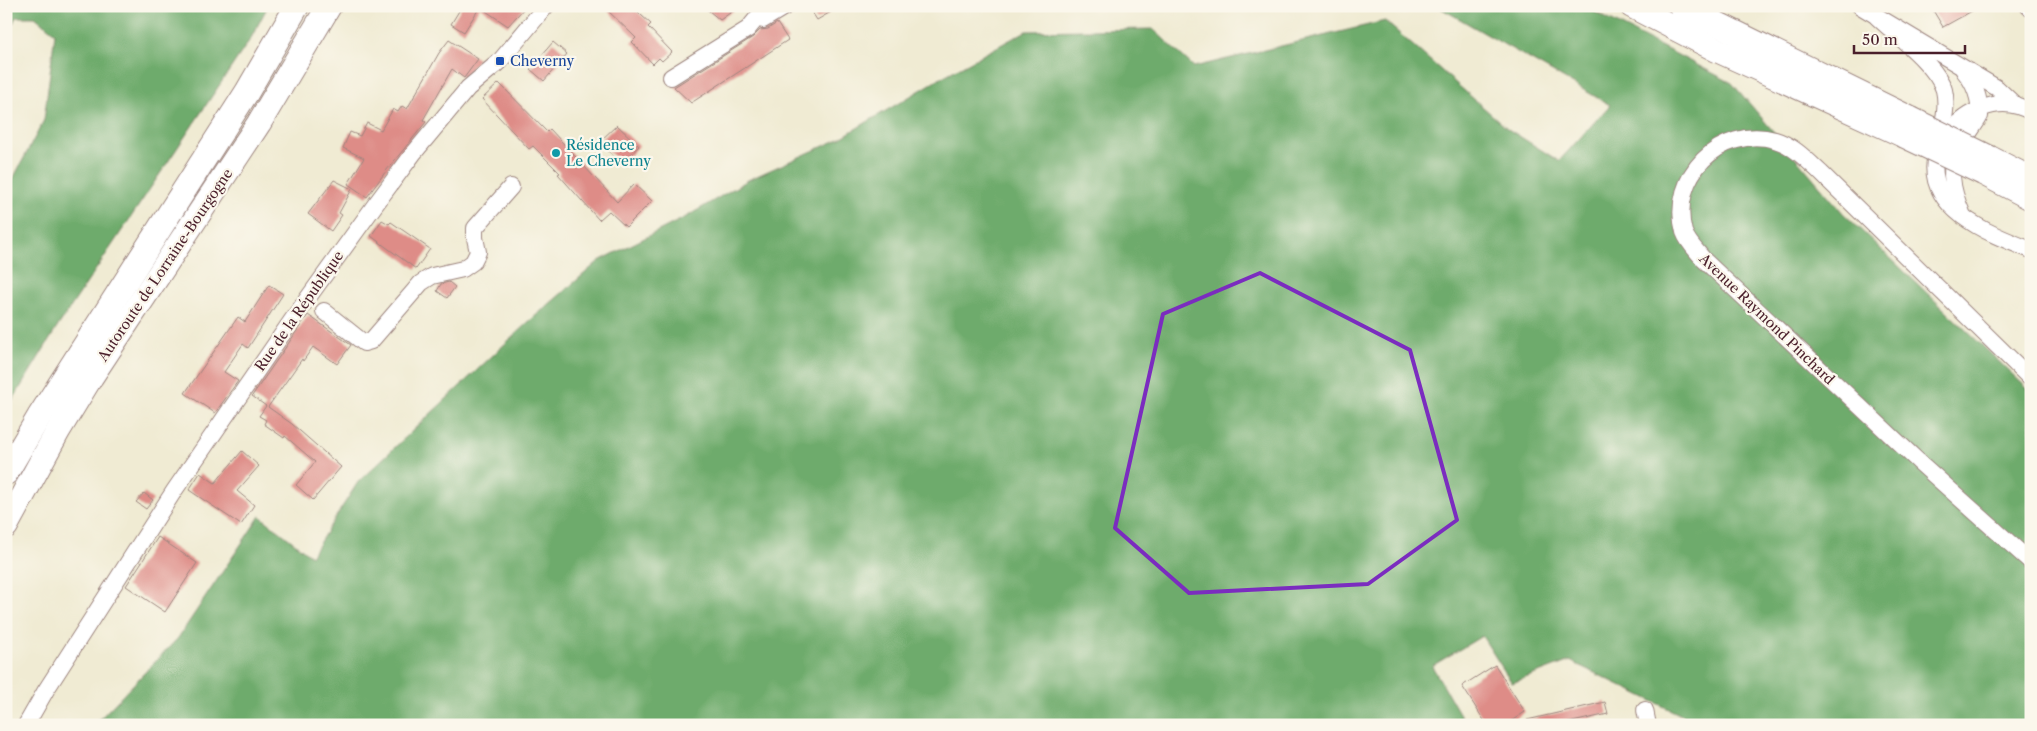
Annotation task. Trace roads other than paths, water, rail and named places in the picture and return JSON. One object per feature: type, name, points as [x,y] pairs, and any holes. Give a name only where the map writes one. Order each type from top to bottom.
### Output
[{"type":"highway","name":"Autoroute de Lorraine-Bourgogne","points":[[6,473],[44,409],[261,69],[297,6]]},
{"type":"highway","name":"Autoroute de Lorraine-Bourgogne","points":[[6,526],[53,440],[91,377],[259,123],[329,6]]},
{"type":"highway","points":[[1632,6],[1717,50],[1907,127]]},
{"type":"highway","points":[[1680,6],[1907,127],[1986,165],[2031,178]]},
{"type":"highway","points":[[1986,165],[2031,198]]},
{"type":"street","name":"Rue de la République","points":[[26,725],[174,491],[296,314],[395,177],[472,84],[500,61],[546,6]]},
{"type":"street","points":[[672,77],[748,29],[754,12],[763,20],[786,6]]},
{"type":"street","points":[[1860,6],[1881,12],[1962,68],[1997,88],[2014,104],[2031,112]]},
{"type":"street","points":[[2028,6],[2031,9]]},
{"type":"street","points":[[1881,12],[1935,72],[1944,90],[1946,106],[1934,163],[1937,187],[1950,205],[1973,224],[2031,250]]},
{"type":"street","points":[[1962,68],[1975,85],[1980,109],[1980,116],[1959,149],[1953,165],[1952,182],[1955,197],[1963,215]]},
{"type":"street","points":[[1937,150],[1950,129],[1961,120],[1980,109],[2005,103],[2014,104]]},
{"type":"street","name":"Avenue Raymond Pinchard","points":[[2031,379],[1822,173],[1787,145],[1777,140],[1760,138],[1739,140],[1727,144],[1708,155],[1688,179],[1682,199],[1682,221],[1687,239],[1704,260],[1918,461],[2031,562]]},
{"type":"street","points":[[324,311],[364,343],[371,341],[421,283],[432,276],[463,269],[473,262],[478,252],[475,228],[512,187]]},
{"type":"place","name":"Cheverny","points":[[500,61]]},
{"type":"place","name":"Résidence Le Cheverny","points":[[556,153]]}]
